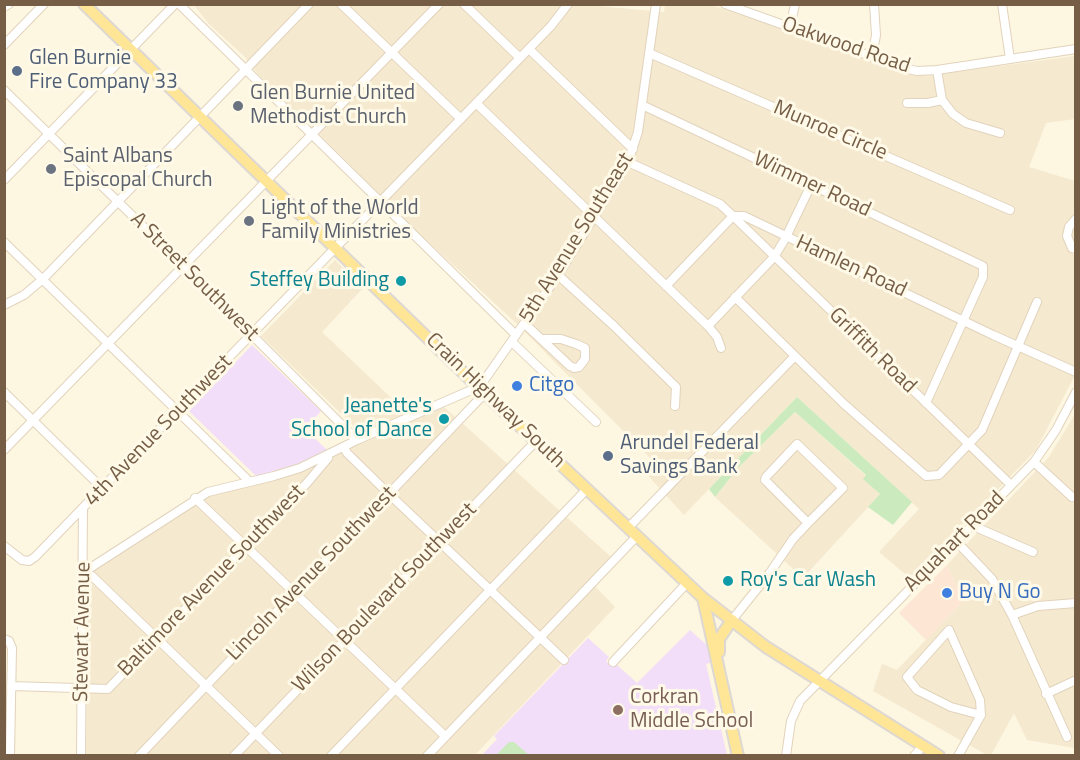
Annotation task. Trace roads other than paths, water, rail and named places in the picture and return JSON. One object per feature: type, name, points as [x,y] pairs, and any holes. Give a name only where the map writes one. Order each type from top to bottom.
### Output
[{"type":"main road","name":"Crain Highway South","points":[[84,4],[335,249],[702,597],[765,646],[939,756]]},
{"type":"main road","points":[[702,597],[738,756]]},
{"type":"main road","points":[[719,667],[719,639],[732,620]]},
{"type":"street","points":[[4,7],[9,4]]},
{"type":"street","points":[[4,45],[44,4]]},
{"type":"street","points":[[4,180],[175,4]]},
{"type":"street","points":[[179,4],[381,202],[596,422]]},
{"type":"street","points":[[4,306],[24,295],[43,279],[309,4]]},
{"type":"street","points":[[341,4],[461,119]]},
{"type":"street","points":[[4,450],[439,4]]},
{"type":"street","points":[[464,4],[520,58]]},
{"type":"street","name":"4th Avenue Southwest","points":[[4,546],[20,560],[31,560],[529,49],[558,18],[567,4]]},
{"type":"street","name":"5th Avenue Southeast","points":[[482,390],[558,275],[628,162],[638,132],[656,4]]},
{"type":"street","name":"Oakwood Road","points":[[726,4],[872,57],[917,70],[937,70],[1076,49]]},
{"type":"street","points":[[790,28],[795,4]]},
{"type":"street","points":[[872,57],[876,35],[874,4]]},
{"type":"street","points":[[1002,4],[1010,59]]},
{"type":"street","points":[[529,49],[633,149]]},
{"type":"street","name":"Munroe Circle","points":[[649,53],[1010,210]]},
{"type":"street","points":[[937,70],[942,100],[953,114],[966,123],[1000,133]]},
{"type":"street","name":"A Street Southwest","points":[[4,90],[357,440]]},
{"type":"street","points":[[907,103],[942,100]]},
{"type":"street","points":[[476,103],[708,326],[717,337],[721,348]]},
{"type":"street","name":"Wimmer Road","points":[[642,105],[983,266],[983,277],[964,320]]},
{"type":"street","name":"Hamlen Road","points":[[628,162],[720,204],[733,216],[744,216],[1076,372]]},
{"type":"street","points":[[708,326],[774,257],[811,185]]},
{"type":"street","points":[[666,286],[733,216]]},
{"type":"street","name":"Griffith Road","points":[[733,216],[1011,485]]},
{"type":"street","points":[[1076,219],[1069,227],[1066,236],[1072,248],[1076,249]]},
{"type":"street","points":[[4,242],[250,482]]},
{"type":"street","points":[[558,275],[676,387],[675,406]]},
{"type":"street","points":[[735,297],[844,404],[926,476],[939,475],[982,430],[1037,302]]},
{"type":"street","points":[[926,403],[964,320]]},
{"type":"street","points":[[525,324],[541,339],[574,368],[579,367],[585,359],[585,348],[561,339],[541,339]]},
{"type":"street","points":[[628,528],[795,356]]},
{"type":"street","points":[[279,756],[92,576],[84,572],[195,498],[218,488],[292,471],[357,440],[482,390]]},
{"type":"street","name":"Lincoln Avenue Southwest","points":[[139,756],[389,494],[482,390]]},
{"type":"street","points":[[4,392],[102,488]]},
{"type":"street","name":"Aquahart Road","points":[[786,756],[795,709],[819,681],[1034,462],[1074,401],[1076,392]]},
{"type":"street","name":"Wilson Boulevard Southwest","points":[[234,756],[536,441]]},
{"type":"street","points":[[732,620],[769,574],[793,539],[843,488],[797,444],[765,480],[808,523]]},
{"type":"street","points":[[344,447],[347,453],[389,494],[564,660]]},
{"type":"street","name":"Baltimore Avenue Southwest","points":[[11,686],[108,688],[307,483],[330,454]]},
{"type":"street","points":[[1034,462],[1072,497]]},
{"type":"street","points":[[331,756],[587,489]]},
{"type":"street","points":[[195,498],[446,736]]},
{"type":"street","name":"Stewart Avenue","points":[[81,756],[83,508]]},
{"type":"street","points":[[971,525],[1033,552]]},
{"type":"street","points":[[427,756],[637,536]]},
{"type":"street","points":[[956,541],[992,579],[1012,615],[1067,737]]},
{"type":"street","points":[[613,662],[687,583]]},
{"type":"street","points":[[1012,615],[1038,606],[1076,603]]},
{"type":"street","points":[[958,756],[981,715],[980,700],[949,630],[907,677],[917,690],[951,707],[981,715]]},
{"type":"street","points":[[4,639],[9,641],[12,648],[10,756]]},
{"type":"street","points":[[1046,694],[1076,680]]},
{"type":"street","points":[[915,756],[923,746]]},
{"type":"place","name":"Glen Burnie Fire Company 33","points":[[17,71]]},
{"type":"place","name":"Glen Burnie United Methodist Church","points":[[238,106]]},
{"type":"place","name":"Saint Albans Episcopal Church","points":[[51,169]]},
{"type":"place","name":"Light of the World Family Ministries","points":[[249,221]]},
{"type":"place","name":"Steffey Building","points":[[401,281]]},
{"type":"place","name":"Citgo","points":[[517,386]]},
{"type":"place","name":"Jeanette's School of Dance","points":[[444,419]]},
{"type":"place","name":"Arundel Federal Savings Bank","points":[[608,456]]},
{"type":"place","name":"Roy's Car Wash","points":[[728,581]]},
{"type":"place","name":"Buy N Go","points":[[947,593]]},
{"type":"place","name":"Corkran Middle School","points":[[618,710]]}]
